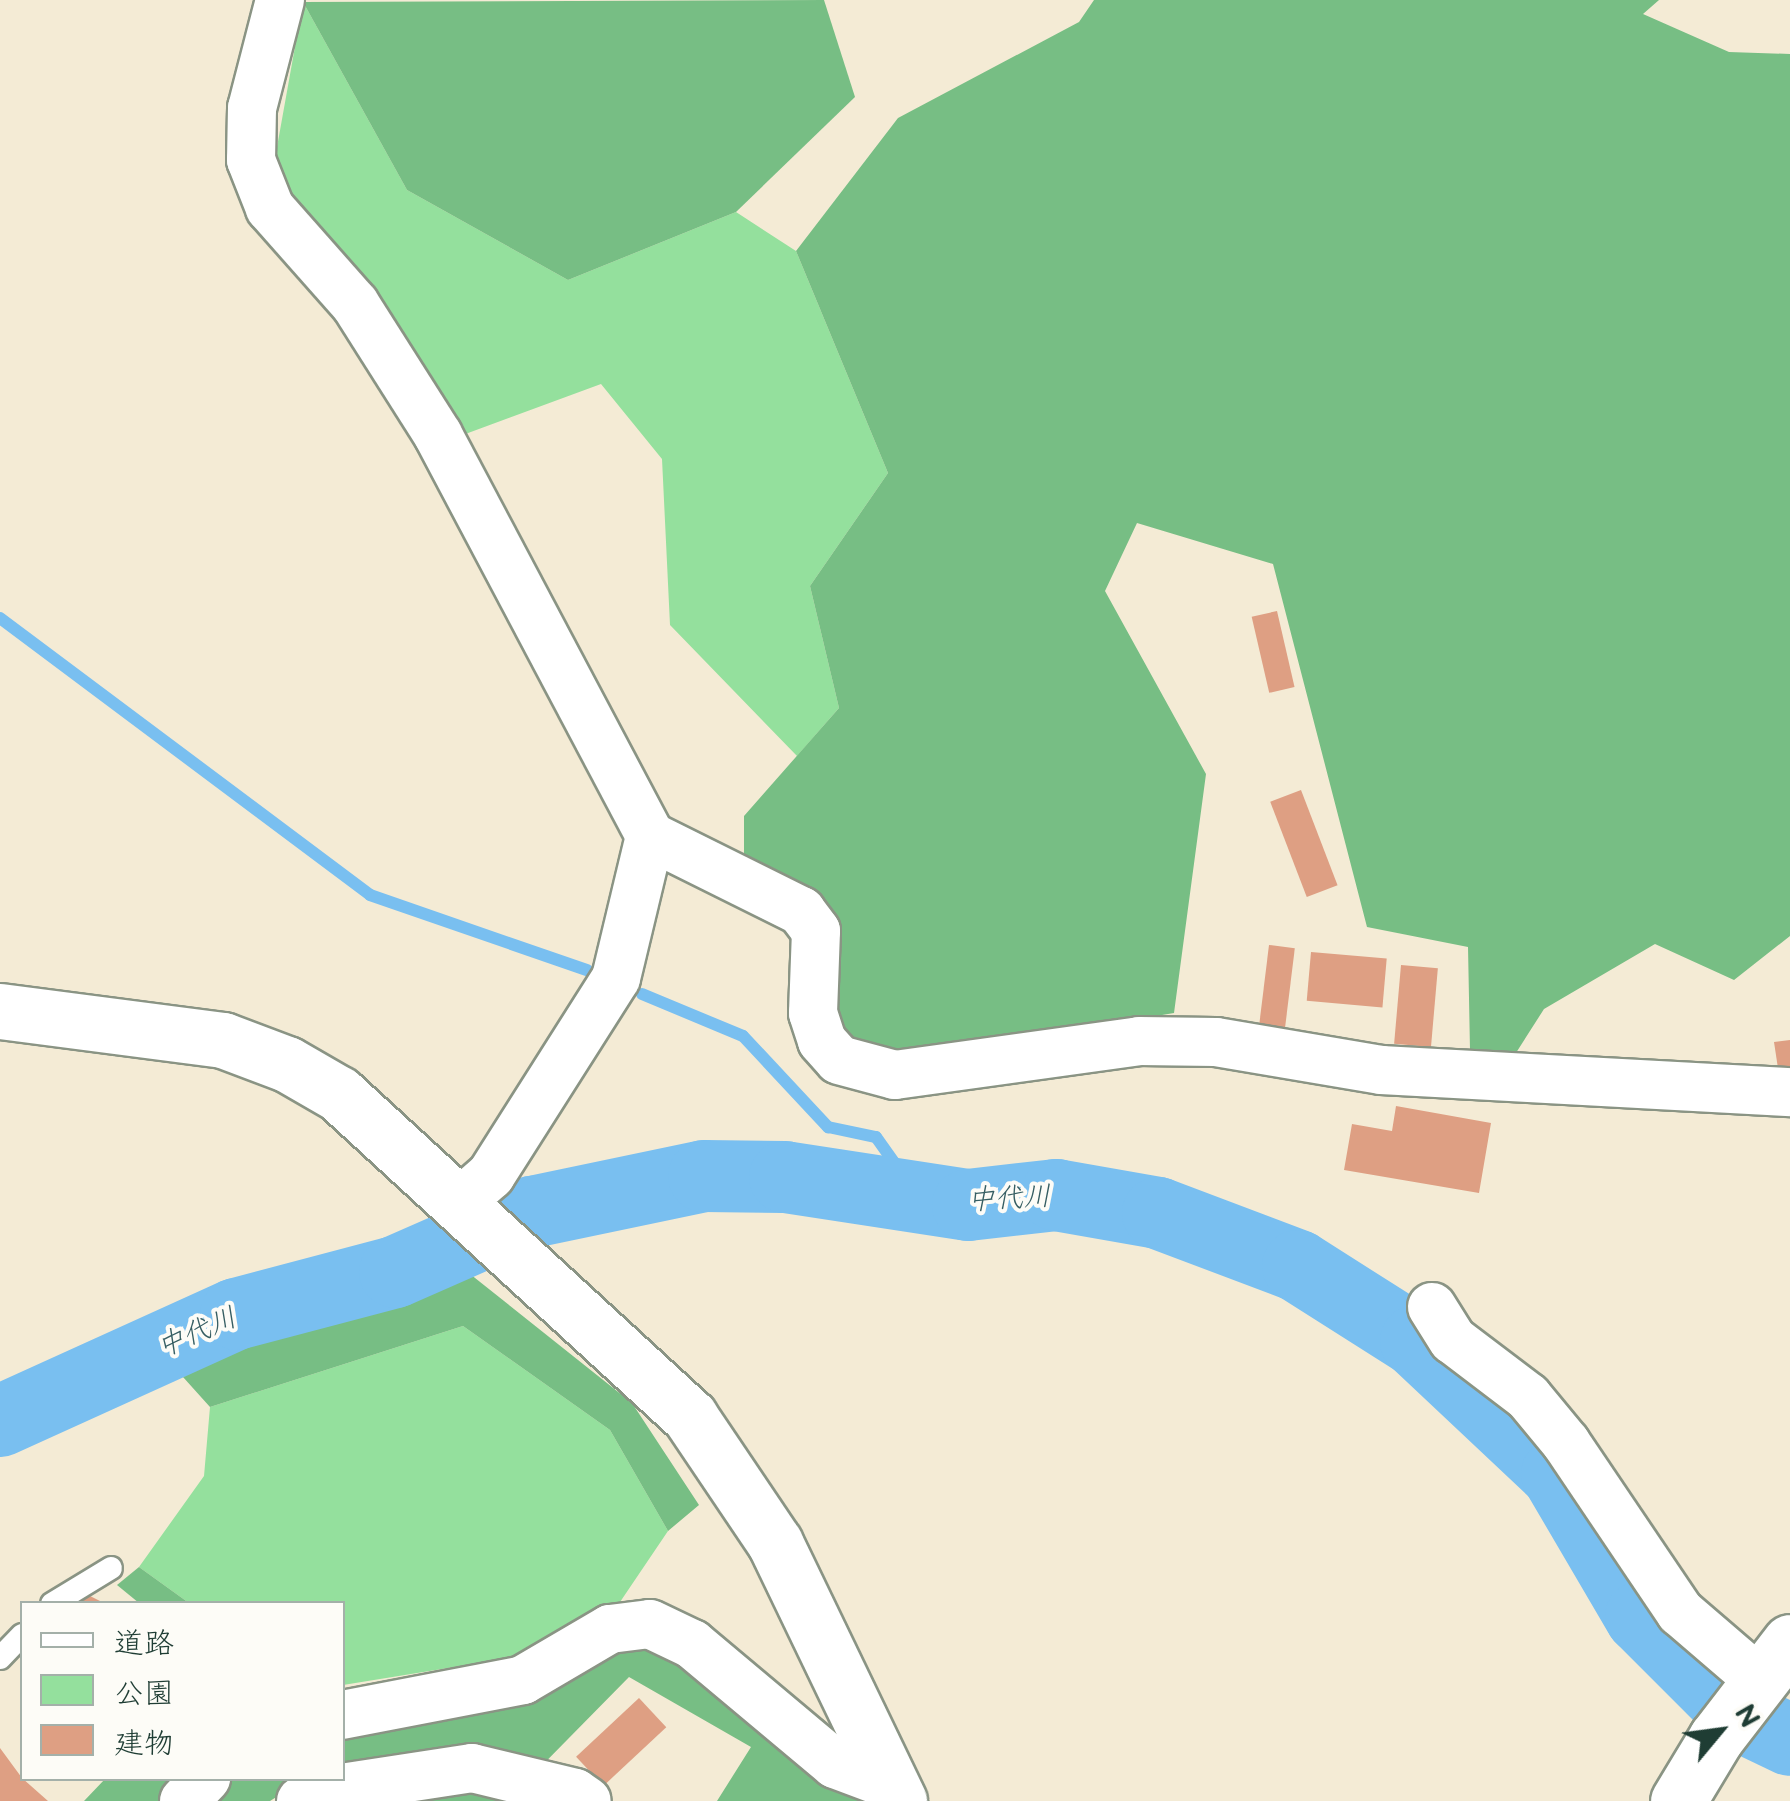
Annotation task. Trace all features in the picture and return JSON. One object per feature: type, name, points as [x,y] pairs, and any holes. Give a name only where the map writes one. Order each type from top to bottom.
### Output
[{"type":"street","points":[[280,0],[252,108],[251,160],[270,208],[356,304],[438,434],[650,836],[801,911],[816,930],[813,1012],[822,1041],[839,1060],[895,1075],[1139,1042],[1216,1042],[1382,1070],[1790,1092]]},
{"type":"street","points":[[460,1202],[490,1175],[616,978],[650,836]]},
{"type":"street","points":[[0,1011],[223,1040],[288,1064],[339,1094],[690,1418],[774,1543],[894,1792]]},
{"type":"street","points":[[1432,1308],[1454,1340],[1528,1397],[1566,1443],[1680,1612],[1774,1661],[1716,1738],[1678,1801]]},
{"type":"street","points":[[345,1713],[523,1680],[610,1628],[650,1624],[692,1644],[834,1764],[894,1792]]},
{"type":"street","points":[[301,1801],[315,1792],[472,1768],[575,1793],[587,1801]]},
{"type":"street","points":[[184,1801],[203,1781]]},
{"type":"lane","points":[[57,1601],[112,1568]]},
{"type":"lane","points":[[0,1658],[20,1636]]},
{"type":"green space","points":[[824,0],[855,97],[736,212],[568,280],[407,190],[303,2]]},
{"type":"green space","points":[[1094,0],[1659,0],[1643,14],[1729,52],[1790,54],[1790,936],[1734,980],[1655,944],[1544,1009],[1514,1056],[1470,1050],[1468,947],[1367,927],[1273,564],[1137,523],[1105,591],[1206,774],[1174,1013],[878,1063],[825,1017],[829,914],[744,864],[744,816],[839,708],[810,586],[888,473],[796,251],[898,118],[1079,22]]},
{"type":"green space","points":[[303,2],[407,190],[568,280],[736,212],[796,251],[888,473],[810,586],[839,708],[797,756],[670,625],[662,459],[601,384],[460,436],[378,292],[272,175]]},
{"type":"green space","points":[[470,1274],[632,1403],[699,1505],[668,1531],[610,1430],[463,1326],[210,1407],[174,1367]]},
{"type":"green space","points":[[463,1326],[610,1430],[668,1531],[618,1605],[516,1657],[345,1685],[345,1601],[186,1601],[139,1567],[204,1476],[210,1407]]},
{"type":"green space","points":[[139,1567],[186,1601],[137,1601],[117,1585]]},
{"type":"green space","points":[[668,1609],[824,1720],[869,1801],[717,1801],[751,1747],[629,1677],[507,1801],[334,1801],[289,1789],[270,1801],[84,1801],[103,1781],[345,1781],[345,1735]]},
{"type":"building","points":[[1277,611],[1295,687],[1269,693],[1252,617]]},
{"type":"building","points":[[1301,790],[1338,885],[1307,897],[1270,802]]},
{"type":"building","points":[[1269,945],[1295,948],[1285,1030],[1259,1026]]},
{"type":"building","points":[[1311,952],[1387,959],[1382,1007],[1307,1001]]},
{"type":"building","points":[[1401,965],[1438,968],[1431,1047],[1394,1044]]},
{"type":"building","points":[[1790,1040],[1790,1073],[1779,1075],[1774,1042]]},
{"type":"building","points":[[1396,1106],[1491,1123],[1479,1193],[1344,1170],[1352,1124],[1392,1131]]},
{"type":"building","points":[[639,1698],[666,1727],[603,1786],[576,1757]]},
{"type":"building","points":[[0,1748],[20,1781],[25,1781],[48,1801],[0,1801]]},
{"type":"waterway","points":[[0,618],[370,895],[587,970]]},
{"type":"waterway","points":[[642,994],[743,1036],[828,1127],[876,1137],[918,1196]]},
{"type":"waterway","name":"中代川","points":[[0,1421],[236,1314],[395,1272],[532,1212],[704,1176],[785,1177],[968,1205],[1056,1195],[1158,1213],[1298,1266],[1416,1341],[1557,1474],[1641,1617],[1740,1716],[1790,1740]]}]
